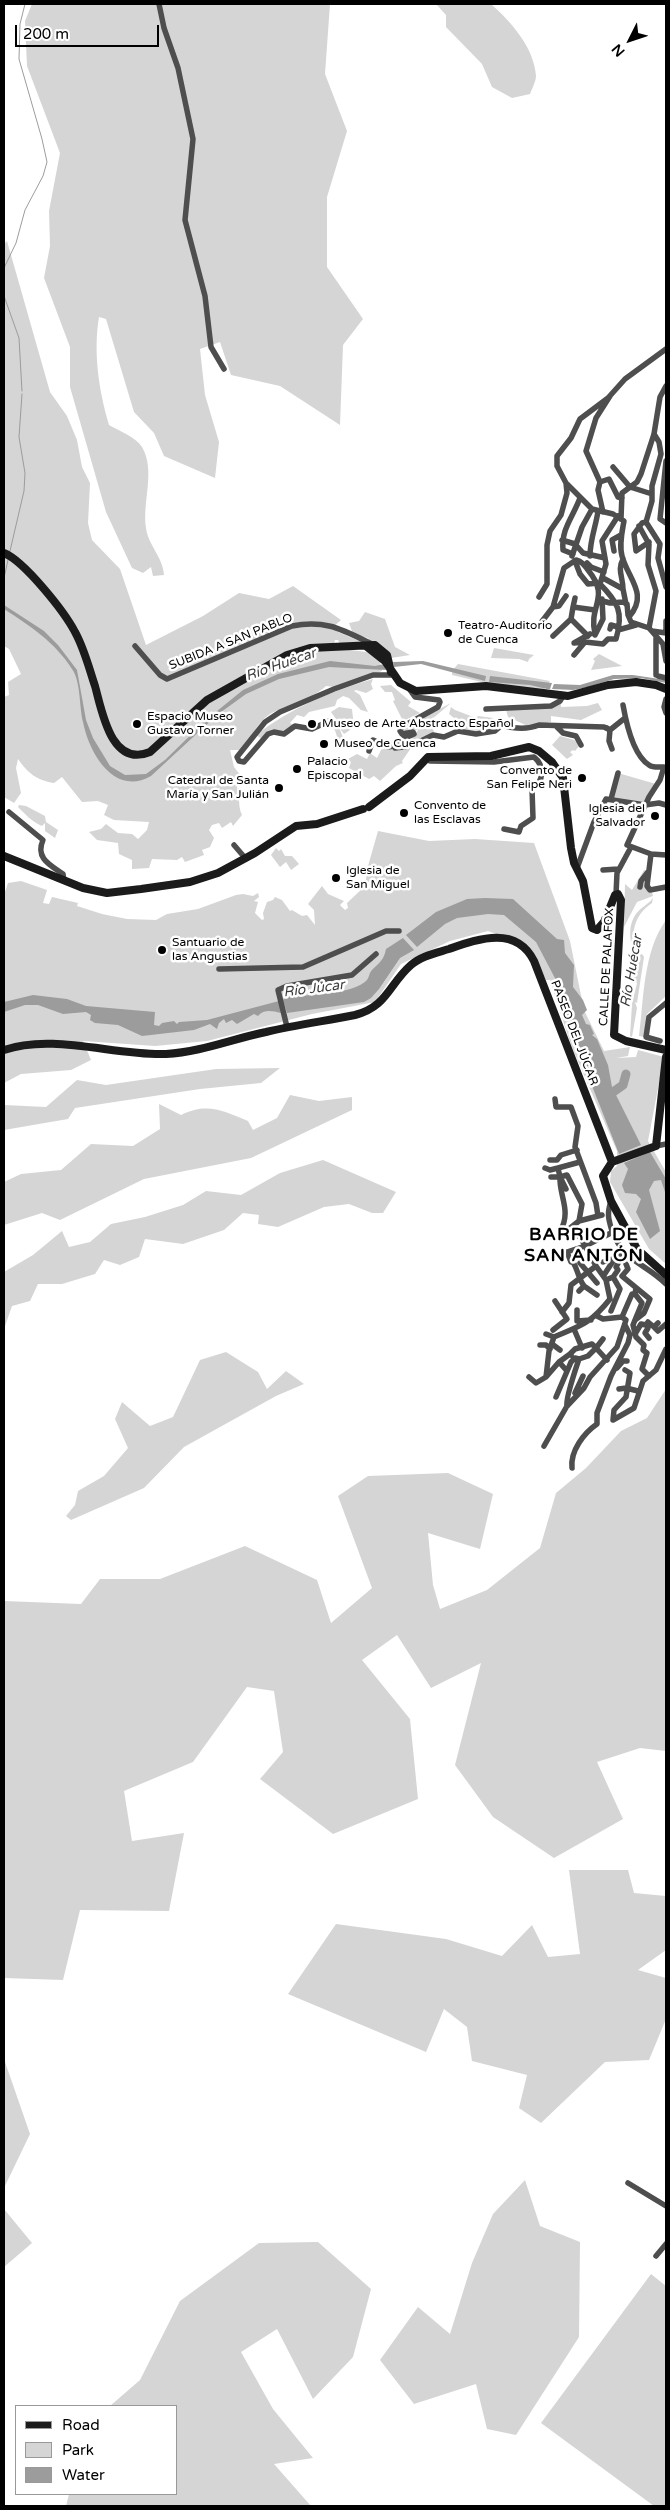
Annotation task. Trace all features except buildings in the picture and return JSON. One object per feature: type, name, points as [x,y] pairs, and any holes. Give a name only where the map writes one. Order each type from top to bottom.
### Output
[{"type":"street","points":[[159,4],[164,28],[179,72],[194,142],[185,220],[206,299],[211,347],[224,369]]},
{"type":"street","points":[[620,518],[598,511],[580,498],[566,483],[557,466],[557,456],[571,438],[580,419],[610,395],[625,379],[666,349]]},
{"type":"street","points":[[628,616],[636,607],[638,597],[623,558],[620,518],[623,491],[637,482],[641,474],[654,434],[660,397],[666,386]]},
{"type":"street","points":[[590,556],[590,540],[598,520],[598,490],[600,482],[586,451],[596,418],[610,395]]},
{"type":"street","points":[[653,575],[660,544],[646,522],[652,486],[661,454],[659,442],[654,434]]},
{"type":"street","points":[[666,462],[660,519],[666,523]]},
{"type":"street","points":[[613,467],[630,487],[652,494]]},
{"type":"street","points":[[600,482],[609,479],[618,497],[622,498]]},
{"type":"street","points":[[540,597],[547,584],[547,545],[550,532],[564,506],[567,493],[566,483]]},
{"type":"street","points":[[572,554],[563,550],[562,540],[564,529],[580,498]]},
{"type":"street","points":[[589,585],[573,562],[572,554],[575,544],[598,511]]},
{"type":"street","points":[[540,624],[553,607],[562,572],[573,562],[583,562],[601,579],[619,607],[616,639],[608,639],[603,644],[594,642],[574,643],[595,633],[603,619],[601,579],[605,558],[602,541],[620,518]]},
{"type":"street","points":[[646,522],[639,526],[634,534],[636,551],[649,542]]},
{"type":"street","points":[[639,526],[649,542],[648,564],[653,575],[656,594],[651,629],[656,638],[663,644],[666,661]]},
{"type":"street","points":[[614,551],[612,540],[621,535]]},
{"type":"street","points":[[562,540],[575,544],[583,553],[590,556],[605,558]]},
{"type":"street","points":[[4,553],[18,561],[72,628],[88,663],[110,734],[118,745],[129,753],[138,755],[150,752],[207,700],[287,656],[310,648],[375,645],[385,652],[392,673],[416,697],[439,700],[440,702],[438,707],[402,727],[400,731],[402,734],[413,732],[414,734],[400,738],[393,746]]},
{"type":"street","points":[[623,558],[620,569],[628,616]]},
{"type":"street","points":[[658,558],[666,587]]},
{"type":"street","points":[[583,562],[588,569],[601,579],[623,589]]},
{"type":"street","points":[[588,569],[589,585]]},
{"type":"street","points":[[589,585],[601,579]]},
{"type":"street","points":[[553,607],[559,606],[566,596]]},
{"type":"street","points":[[553,636],[571,619],[575,598]]},
{"type":"street","points":[[601,599],[610,603],[626,604]]},
{"type":"street","points":[[594,642],[595,610],[601,599]]},
{"type":"street","points":[[573,607],[595,610]]},
{"type":"street","points":[[618,613],[628,616],[636,625]]},
{"type":"street","points":[[571,619],[588,636]]},
{"type":"street","points":[[610,629],[611,625],[618,629],[636,625],[666,633],[666,621]]},
{"type":"street","name":"SUBIDA A SAN PABLO","points":[[134,646],[160,675],[167,680],[292,626],[309,622],[327,624],[375,645]]},
{"type":"street","points":[[656,638],[657,676],[666,678]]},
{"type":"street","points":[[574,655],[585,642]]},
{"type":"street","points":[[366,646],[387,661]]},
{"type":"street","points":[[330,720],[312,730],[294,726],[284,734],[274,732],[268,734],[244,762],[239,761],[237,758],[265,722],[280,712],[373,675],[392,673]]},
{"type":"street","points":[[410,690],[433,691],[486,686],[564,696],[581,694],[608,685],[626,682],[648,683],[666,689]]},
{"type":"street","points":[[486,709],[551,706],[560,701],[564,696]]},
{"type":"street","points":[[666,699],[664,707],[666,713]]},
{"type":"street","points":[[603,870],[618,869],[646,806],[661,782],[664,767],[652,767],[644,760],[628,730],[623,705]]},
{"type":"street","points":[[612,749],[609,742],[610,730],[625,718]]},
{"type":"street","points":[[589,726],[604,724],[610,730]]},
{"type":"street","points":[[369,751],[373,740],[395,748],[410,746],[419,741],[423,742],[433,735],[444,737],[458,731],[476,734],[495,731],[502,725],[515,729],[539,725],[600,727],[610,730]]},
{"type":"street","points":[[557,727],[563,733],[576,736],[582,745]]},
{"type":"street","points":[[4,856],[64,881],[100,892],[123,891],[190,882],[218,873],[246,859],[296,826],[317,824],[366,808],[410,776],[423,761],[431,756],[491,756],[532,748],[552,762],[564,782],[570,844],[577,868]]},
{"type":"street","points":[[423,761],[494,762],[534,757],[540,762],[543,768],[537,786],[532,789],[533,818],[522,826],[519,832],[504,829]]},
{"type":"street","points":[[577,868],[594,822],[609,799],[618,773]]},
{"type":"street","points":[[609,799],[646,806],[659,803],[666,805]]},
{"type":"street","points":[[9,812],[43,840],[40,852],[45,862],[63,874],[64,881]]},
{"type":"street","points":[[234,845],[246,859]]},
{"type":"street","points":[[629,846],[652,854],[666,855]]},
{"type":"street","points":[[652,854],[647,886],[650,890],[666,887]]},
{"type":"street","name":"CALLE DE PALAFOX","points":[[577,868],[581,878],[590,926],[595,930],[602,927],[616,894],[615,881],[618,869]]},
{"type":"street","points":[[640,887],[641,881],[648,872]]},
{"type":"street","name":"CALLE DE PALAFOX","points":[[616,894],[620,897],[622,903],[614,1033],[624,1041],[662,1046]]},
{"type":"street","points":[[219,969],[303,967],[386,930],[400,932]]},
{"type":"street","name":"PASEO DEL JÚCAR","points":[[287,1027],[369,1010],[381,1003],[404,972],[419,960],[491,936],[519,944],[532,957],[614,1161]]},
{"type":"street","points":[[4,1050],[20,1046],[41,1045],[165,1054],[200,1050],[287,1027],[278,992],[287,986],[352,974],[376,954]]},
{"type":"street","points":[[662,1046],[646,1037],[649,1017],[666,1003]]},
{"type":"street","points":[[652,1147],[666,1057]]},
{"type":"street","points":[[556,1099],[556,1107],[572,1107],[578,1126],[574,1147],[577,1150],[596,1203],[598,1216]]},
{"type":"street","points":[[574,1116],[577,1108]]},
{"type":"street","points":[[666,1144],[614,1161],[603,1176],[611,1201],[637,1249],[666,1275]]},
{"type":"street","points":[[550,1160],[557,1160],[561,1155],[577,1150]]},
{"type":"street","points":[[545,1168],[550,1170],[580,1162]]},
{"type":"street","points":[[558,1168],[560,1187],[566,1204],[562,1232]]},
{"type":"street","points":[[551,1177],[568,1176],[582,1204],[579,1218]]},
{"type":"street","points":[[560,1177],[566,1189]]},
{"type":"street","points":[[611,1201],[606,1214],[619,1256],[620,1288],[611,1311]]},
{"type":"street","points":[[562,1232],[579,1218],[606,1214]]},
{"type":"street","points":[[562,1232],[572,1238],[588,1230]]},
{"type":"street","points":[[583,1290],[575,1270],[576,1268],[567,1252],[586,1246],[613,1232]]},
{"type":"street","points":[[579,1235],[596,1266],[620,1288]]},
{"type":"street","points":[[603,1262],[619,1256]]},
{"type":"street","points":[[608,1278],[626,1264],[619,1256]]},
{"type":"street","points":[[614,1300],[608,1278],[619,1256]]},
{"type":"street","points":[[619,1256],[666,1284]]},
{"type":"street","points":[[580,1263],[595,1282],[588,1282],[583,1290]]},
{"type":"street","points":[[562,1312],[569,1303],[571,1284],[589,1274],[596,1266]]},
{"type":"street","points":[[619,1271],[636,1291],[642,1303],[633,1325],[634,1336]]},
{"type":"street","points":[[571,1284],[598,1295]]},
{"type":"street","points":[[544,1446],[568,1406],[584,1388],[590,1377],[617,1347],[628,1303],[632,1294],[636,1291]]},
{"type":"street","points":[[614,1300],[628,1303]]},
{"type":"street","points":[[546,1334],[554,1337],[583,1326],[614,1300]]},
{"type":"street","points":[[553,1330],[567,1319],[555,1301]]},
{"type":"street","points":[[576,1310],[577,1321],[594,1318],[624,1321],[635,1320]]},
{"type":"street","points":[[624,1321],[634,1336],[644,1345],[643,1350],[648,1353],[642,1369],[649,1376]]},
{"type":"street","points":[[572,1468],[573,1457],[586,1432],[597,1424],[596,1413],[613,1370],[641,1324],[646,1325],[648,1322],[654,1331]]},
{"type":"street","points":[[646,1325],[648,1328],[645,1333],[654,1331],[666,1324]]},
{"type":"street","points":[[574,1329],[573,1337],[582,1348]]},
{"type":"street","points":[[546,1377],[554,1337]]},
{"type":"street","points":[[529,1377],[536,1383],[546,1377],[559,1362],[574,1357],[588,1356],[603,1339]]},
{"type":"street","points":[[568,1406],[566,1399],[571,1389],[575,1349],[592,1344],[607,1360]]},
{"type":"street","points":[[540,1345],[551,1346],[560,1350]]},
{"type":"street","points":[[625,1370],[630,1373],[626,1397],[614,1410],[613,1420],[634,1408],[638,1391],[643,1381],[656,1370],[666,1349]]},
{"type":"street","points":[[556,1397],[574,1357]]},
{"type":"street","points":[[613,1370],[623,1361],[627,1361]]},
{"type":"street","points":[[559,1362],[567,1371]]},
{"type":"street","points":[[573,1400],[584,1376]]},
{"type":"street","points":[[563,1382],[567,1384],[566,1387],[571,1389]]},
{"type":"street","points":[[619,1389],[626,1388],[638,1391]]},
{"type":"street","points":[[628,2183],[666,2206]]},
{"type":"street","points":[[656,2256],[666,2244]]},
{"type":"green space","points":[[32,4],[330,4],[325,74],[347,131],[327,197],[327,267],[363,319],[343,345],[340,425],[280,386],[231,375],[220,342],[200,349],[205,395],[219,442],[215,478],[164,456],[154,433],[134,412],[106,319],[99,317],[97,358],[105,412],[109,425],[136,440],[146,456],[148,476],[146,528],[147,534],[161,562],[164,575],[153,576],[151,567],[143,573],[132,568],[106,512],[70,387],[70,347],[44,278],[50,246],[49,211],[60,153],[27,66],[25,21]]},
{"type":"green space","points":[[436,4],[491,4],[499,11],[514,27],[531,55],[536,76],[530,94],[512,98],[492,87],[482,64],[446,27],[446,15]]},
{"type":"green space","points":[[7,241],[50,392],[67,416],[77,440],[82,467],[90,483],[88,523],[92,540],[120,569],[146,645],[203,616],[239,593],[269,599],[293,586],[341,620],[331,629],[364,643],[340,644],[338,640],[335,640],[333,648],[367,652],[379,659],[382,671],[335,687],[326,686],[306,699],[270,714],[261,721],[241,750],[230,750],[234,767],[241,776],[236,785],[242,815],[233,826],[231,822],[222,828],[219,823],[212,825],[209,830],[214,838],[210,847],[202,850],[204,855],[185,862],[182,857],[177,860],[152,859],[149,868],[132,869],[132,860],[119,854],[118,843],[97,840],[89,832],[101,829],[106,824],[118,833],[132,834],[138,839],[147,830],[149,822],[114,820],[104,815],[108,805],[98,801],[82,802],[62,777],[54,783],[37,778],[18,759],[16,768],[21,793],[14,803],[4,797],[4,697],[9,695],[8,682],[21,674],[9,649],[4,646],[4,244]]},
{"type":"green space","points":[[365,612],[385,619],[395,647],[410,655],[385,659],[368,638],[353,634],[349,623],[359,621]]},
{"type":"green space","points":[[494,648],[534,655],[528,662],[519,659],[491,658]]},
{"type":"green space","points":[[599,654],[622,666],[591,670],[595,661],[593,659]]},
{"type":"green space","points":[[458,664],[550,681],[544,689],[486,686],[486,683],[452,675],[452,671]]},
{"type":"green space","points":[[373,679],[371,684],[373,689],[366,693],[354,691],[360,695],[368,712],[361,710],[349,698],[343,696],[337,700],[335,706],[309,712],[304,717],[297,715],[290,723],[295,726],[288,732],[274,732],[262,739],[256,735],[269,725],[312,701]]},
{"type":"green space","points":[[391,685],[411,702],[408,706],[420,713],[403,721],[393,701],[395,700],[392,692],[385,692],[380,686]]},
{"type":"green space","points":[[561,702],[561,707],[587,706],[598,703],[602,710],[581,720],[551,716],[551,722],[530,727],[508,717],[506,710]]},
{"type":"green space","points":[[451,703],[431,720],[436,728],[433,729],[434,732],[411,748],[402,761],[403,763],[396,766],[380,781],[374,776],[369,779],[349,768],[351,762],[348,759],[357,754],[367,759],[370,753],[377,758],[383,746],[403,742],[412,737],[418,730],[404,732],[405,727]]},
{"type":"green space","points":[[339,707],[352,709],[353,718],[350,730],[344,734],[339,727],[345,743],[340,745],[332,722],[336,719],[331,712]]},
{"type":"green space","points":[[451,707],[476,718],[478,716],[493,718],[495,728],[477,731],[463,728],[449,714]]},
{"type":"green space","points":[[560,736],[574,740],[580,745],[575,751],[570,752],[573,755],[567,759],[552,745]]},
{"type":"green space","points":[[618,773],[656,784],[646,806],[611,799]]},
{"type":"green space","points":[[19,805],[26,806],[45,816],[46,822],[58,830],[55,838],[45,831],[45,823],[42,826],[29,818],[18,807]]},
{"type":"green space","points":[[378,831],[429,841],[475,839],[534,843],[570,941],[584,1010],[604,1051],[630,1047],[628,1056],[616,1058],[636,1057],[638,1050],[664,1057],[648,1141],[666,1172],[666,1264],[649,1249],[610,1182],[611,1171],[617,1166],[617,1151],[571,1045],[550,980],[546,980],[528,946],[488,931],[450,941],[401,964],[375,1002],[312,1014],[207,1041],[155,1046],[83,1041],[91,1060],[71,1070],[21,1074],[4,1083],[4,895],[8,883],[21,881],[47,890],[43,903],[49,904],[52,897],[78,903],[77,906],[102,914],[127,919],[156,920],[167,914],[198,909],[236,895],[253,896],[258,893],[259,897],[254,901],[258,902],[255,913],[262,920],[264,919],[263,913],[267,902],[275,897],[282,900],[290,911],[292,910],[302,916],[307,915],[315,925],[314,910],[308,904],[322,886],[328,894],[344,901],[340,905],[345,910],[348,908],[347,903],[365,886],[368,866]]},
{"type":"green space","points":[[276,848],[279,851],[281,849],[285,856],[292,856],[299,864],[291,870],[286,862],[280,867],[271,855]]},
{"type":"green space","points":[[644,870],[647,871],[653,896],[637,902],[624,927],[625,884],[632,890]]},
{"type":"green space","points":[[653,898],[652,903],[637,919],[635,926],[633,940],[635,956],[642,954],[644,957],[637,1003],[635,1002],[637,1008],[632,1037],[630,1036],[632,1004],[637,983],[633,979],[635,963],[630,933],[631,925],[636,914]]},
{"type":"green space","points":[[666,920],[666,996],[647,1014],[644,1037],[639,1036],[649,961],[658,933]]},
{"type":"green space","points":[[280,1068],[261,1083],[200,1089],[75,1108],[68,1119],[4,1130],[4,1105],[46,1107],[77,1080],[106,1085],[216,1069]]},
{"type":"green space","points":[[290,1095],[319,1101],[352,1097],[352,1110],[251,1158],[144,1179],[60,1220],[42,1213],[4,1225],[4,1182],[21,1174],[61,1170],[91,1144],[133,1146],[160,1129],[159,1104],[181,1115],[199,1109],[223,1111],[248,1121],[253,1130],[277,1118]]},
{"type":"green space","points":[[323,1160],[396,1192],[383,1213],[372,1213],[349,1204],[324,1207],[278,1227],[258,1224],[259,1215],[243,1213],[224,1230],[183,1244],[145,1239],[139,1257],[120,1265],[104,1260],[95,1274],[62,1284],[38,1284],[30,1301],[12,1306],[4,1329],[4,1272],[33,1255],[62,1231],[69,1247],[90,1242],[111,1224],[145,1217],[183,1205],[206,1191],[241,1195],[280,1173]]},
{"type":"green space","points":[[226,1352],[258,1372],[267,1389],[286,1371],[304,1384],[276,1396],[184,1447],[144,1488],[71,1520],[66,1516],[75,1505],[78,1491],[104,1476],[128,1448],[115,1419],[122,1402],[150,1426],[173,1417],[200,1360]]},
{"type":"green space","points":[[666,1389],[666,1751],[640,1748],[597,1762],[623,1819],[554,1858],[493,1817],[455,1765],[481,1663],[431,1688],[397,1635],[362,1660],[410,1719],[418,1799],[333,1834],[260,1779],[283,1752],[274,1691],[247,1687],[193,1762],[124,1791],[132,1841],[184,1833],[169,1911],[80,1910],[63,1980],[4,1978],[4,1601],[81,1604],[100,1579],[160,1579],[245,1546],[317,1580],[331,1623],[372,1588],[338,1496],[368,1476],[448,1473],[493,1494],[480,1549],[428,1533],[433,1585],[440,1609],[487,1590],[540,1548],[556,1493],[586,1468],[621,1431],[647,1418]]},
{"type":"green space","points":[[569,1870],[628,1870],[634,1893],[666,1896],[666,1950],[638,1970],[666,1978],[666,2019],[649,2060],[605,2062],[541,2123],[519,2108],[527,2075],[472,2061],[467,2027],[444,2009],[426,2052],[288,1994],[336,1924],[446,1939],[502,1956],[532,1925],[548,1957],[580,1954]]},
{"type":"green space","points":[[4,2059],[30,2134],[4,2188]]},
{"type":"green space","points":[[525,2180],[540,2226],[580,2242],[579,2337],[516,2435],[487,2429],[476,2384],[414,2404],[380,2360],[418,2307],[450,2334],[472,2263],[493,2214]]},
{"type":"green space","points":[[4,2209],[32,2243],[4,2267]]},
{"type":"green space","points":[[318,2242],[371,2289],[353,2357],[313,2399],[277,2329],[241,2352],[273,2409],[313,2458],[274,2464],[311,2506],[66,2506],[69,2495],[178,2495],[178,2405],[111,2405],[140,2380],[180,2301],[259,2243]]},
{"type":"green space","points":[[651,2274],[666,2286],[666,2506],[654,2506],[541,2423]]},
{"type":"water","points":[[4,605],[44,631],[58,645],[77,670],[86,720],[93,738],[110,766],[125,775],[146,774],[165,760],[206,720],[243,690],[278,674],[330,661],[375,666],[384,664],[386,670],[329,667],[279,679],[246,694],[217,715],[151,776],[138,781],[126,781],[105,769],[91,746],[83,722],[77,681],[72,669],[50,643],[4,609]]},
{"type":"water","points":[[423,661],[486,676],[485,681],[421,664],[394,667],[393,662]]},
{"type":"water","points":[[613,675],[633,675],[666,680],[666,683],[641,678],[614,679],[573,690],[552,689],[554,684],[580,685]]},
{"type":"water","points":[[490,676],[552,683],[550,689],[547,689],[530,685],[489,682]]},
{"type":"water","points":[[467,899],[513,899],[557,939],[564,940],[565,953],[574,965],[573,987],[583,1000],[587,1010],[582,1015],[586,1024],[590,1025],[594,1034],[592,1035],[597,1039],[608,1065],[612,1087],[641,1145],[619,1154],[577,1048],[557,982],[536,942],[504,915],[488,914],[457,918],[445,924],[417,947],[406,935],[436,912]]},
{"type":"water","points":[[403,938],[414,950],[400,958],[371,998],[364,1002],[287,1013],[283,1000],[288,996],[329,993],[361,985],[381,961],[386,949]]},
{"type":"water","points":[[33,995],[67,999],[86,1006],[155,1012],[154,1025],[159,1026],[162,1023],[174,1021],[177,1024],[179,1022],[207,1020],[279,1001],[281,1013],[268,1011],[258,1016],[254,1014],[237,1024],[232,1020],[226,1023],[224,1019],[219,1023],[217,1029],[210,1024],[194,1030],[142,1036],[118,1025],[95,1023],[90,1020],[91,1015],[86,1012],[63,1014],[38,1005],[25,1005],[4,1012],[4,1002]]},
{"type":"water","points":[[650,1152],[666,1179],[666,1195],[661,1180],[654,1181],[649,1190],[660,1231],[650,1239],[636,1212],[641,1199],[636,1194],[625,1193],[622,1185],[628,1169],[624,1163]]},
{"type":"waterway","points":[[4,268],[16,243],[25,210],[43,176],[47,162],[19,59],[20,24],[25,4]]},
{"type":"waterway","points":[[4,296],[19,338],[22,391]]},
{"type":"waterway","points":[[10,551],[24,491],[25,473],[19,437],[22,394]]},
{"type":"waterway","points":[[4,578],[8,560]]},
{"type":"waterway","name":"Río Huécar","points":[[606,1097],[623,1085],[626,1074]]},
{"type":"place","name":"Teatro-Auditorio de Cuenca","points":[[448,633]]},
{"type":"place","name":"Espacio Museo Gustavo Torner","points":[[137,724]]},
{"type":"place","name":"Museo de Arte Abstracto Español","points":[[312,724]]},
{"type":"place","name":"Museo de Cuenca","points":[[324,744]]},
{"type":"place","name":"Palacio Episcopal","points":[[297,769]]},
{"type":"place","name":"Convento de San Felipe Neri","points":[[582,778]]},
{"type":"place","name":"Catedral de Santa María y San Julián","points":[[279,788]]},
{"type":"place","name":"Convento de las Esclavas","points":[[404,813]]},
{"type":"place","name":"Iglesia del Salvador","points":[[655,816]]},
{"type":"place","name":"Iglesia de San Miguel","points":[[336,878]]},
{"type":"place","name":"Santuario de las Angustias","points":[[162,950]]},
{"type":"district","name":"BARRIO DE SAN ANTÓN","points":[[584,1245]]},
{"type":"water label","name":"Río Júcar","points":[[314,989]]}]
